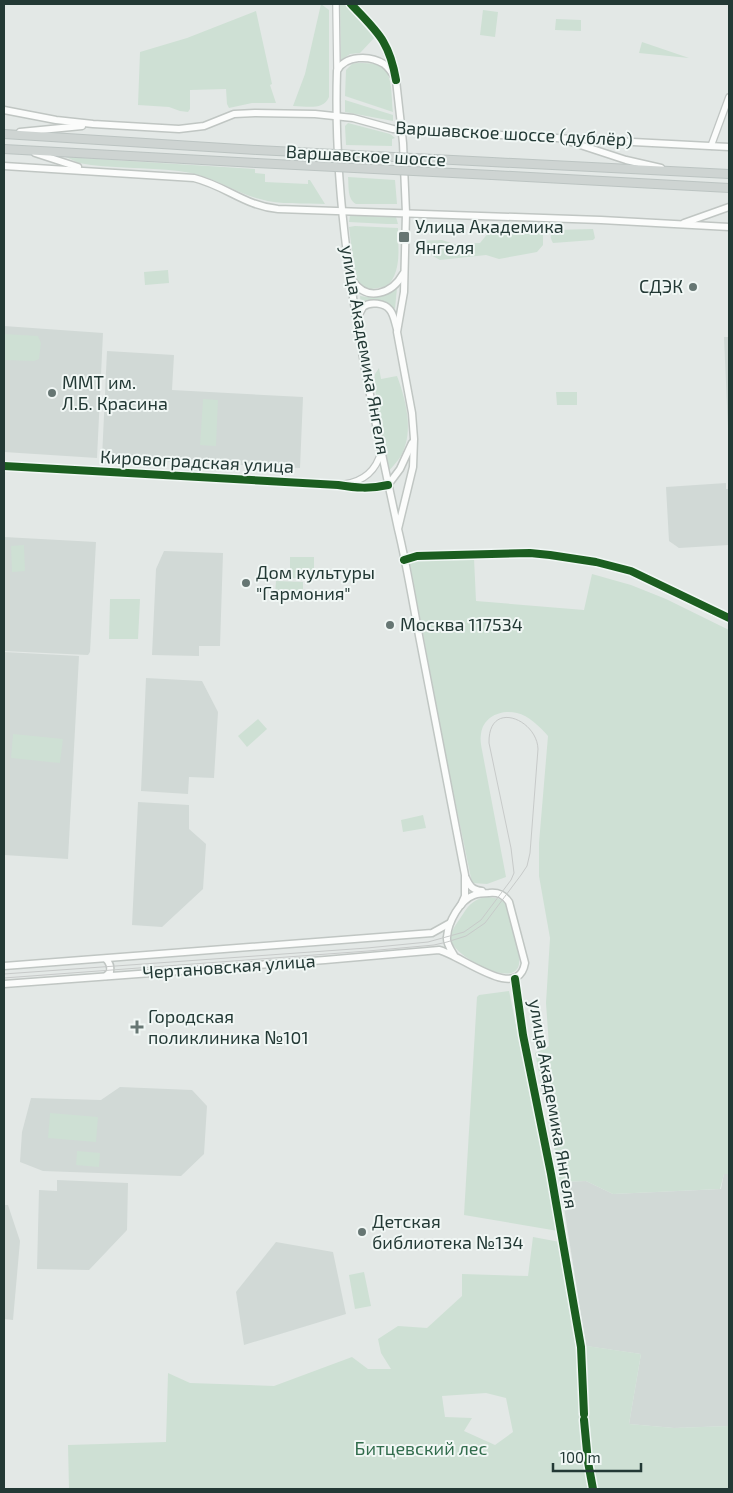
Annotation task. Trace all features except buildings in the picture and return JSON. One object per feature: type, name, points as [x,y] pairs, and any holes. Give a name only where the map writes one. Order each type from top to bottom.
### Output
[{"type":"main road","points":[[337,71],[342,63],[364,58],[375,60],[387,66],[396,80]]},
{"type":"main road","name":"улица Академика Янгеля","points":[[337,71],[340,169],[351,278],[381,452],[398,529],[465,875],[464,896],[461,905]]},
{"type":"main road","name":"улица Академика Янгеля","points":[[396,80],[402,130],[406,214],[404,292],[398,332],[412,413],[414,439],[413,467],[398,529]]},
{"type":"main road","name":"Варшавское шоссе (дублёр)","points":[[4,110],[56,120],[179,129],[197,128],[229,115],[240,113],[337,116],[402,130],[729,147]]},
{"type":"main road","points":[[5,134],[93,124]]},
{"type":"main road","name":"Варшавское шоссе","points":[[5,134],[257,150],[729,174]]},
{"type":"main road","points":[[554,137],[626,160],[674,171]]},
{"type":"main road","name":"Варшавское шоссе","points":[[4,149],[729,188]]},
{"type":"main road","points":[[27,151],[94,171]]},
{"type":"main road","points":[[4,166],[194,178],[209,182],[244,200],[261,206],[343,212],[729,227]]},
{"type":"main road","points":[[680,224],[729,207]]},
{"type":"main road","points":[[351,278],[360,290],[373,293],[392,288],[404,272]]},
{"type":"main road","points":[[358,320],[362,309],[366,305],[384,305],[391,311],[398,332]]},
{"type":"main road","points":[[388,485],[400,469],[414,439]]},
{"type":"main road","points":[[465,875],[469,886],[474,889],[505,896],[509,902],[525,963],[523,971],[515,979]]},
{"type":"main road","points":[[454,955],[447,937],[450,923],[461,905],[473,895],[494,892]]},
{"type":"main road","name":"Чертановская улица","points":[[4,966],[432,933],[450,923]]},
{"type":"main road","name":"Чертановская улица","points":[[4,984],[439,950],[454,955],[498,978],[515,979]]},
{"type":"main road","points":[[105,976],[109,974],[111,969],[110,962],[106,959]]},
{"type":"street","points":[[336,4],[337,71]]},
{"type":"street","points":[[351,4],[379,34],[387,46],[391,55],[396,80]]},
{"type":"street","points":[[711,146],[729,97]]},
{"type":"street","name":"Кировоградская улица","points":[[338,485],[356,481],[370,474],[378,462],[381,452]]},
{"type":"street","name":"Кировоградская улица","points":[[4,466],[338,485],[368,489],[388,485]]},
{"type":"street","points":[[404,560],[417,556],[530,553],[576,558],[631,571],[729,618]]},
{"type":"street","name":"улица Академика Янгеля","points":[[515,979],[523,1035],[581,1347],[584,1414]]},
{"type":"shaded area","name":"ММТ им. Л.Б. Красина","points":[[4,326],[103,333],[97,458],[4,452]]},
{"type":"shaded area","points":[[724,337],[729,337],[729,428],[728,428]]},
{"type":"shaded area","points":[[107,351],[174,355],[172,390],[303,397],[300,468],[102,458]]},
{"type":"shaded area","points":[[726,483],[726,489],[729,489],[729,545],[679,548],[669,541],[666,487]]},
{"type":"shaded area","points":[[4,537],[96,542],[90,652],[88,655],[4,651]]},
{"type":"shaded area","points":[[164,551],[223,553],[220,646],[199,646],[199,656],[152,655],[156,569]]},
{"type":"shaded area","points":[[4,652],[79,656],[68,859],[4,855]]},
{"type":"shaded area","points":[[146,678],[202,681],[218,712],[214,778],[189,777],[188,794],[141,791]]},
{"type":"shaded area","points":[[138,802],[189,805],[189,829],[206,844],[203,889],[162,927],[132,925]]},
{"type":"shaded area","points":[[120,1087],[192,1090],[207,1106],[204,1154],[181,1176],[43,1171],[20,1162],[22,1132],[31,1098],[101,1100]]},
{"type":"shaded area","points":[[724,1173],[729,1174],[729,1426],[674,1428],[629,1424],[641,1354],[586,1346],[560,1182],[586,1181],[613,1194],[721,1189]]},
{"type":"shaded area","points":[[57,1180],[128,1183],[127,1230],[89,1270],[37,1269],[39,1190],[57,1191]]},
{"type":"shaded area","points":[[4,1205],[8,1205],[20,1241],[13,1320],[4,1319]]},
{"type":"shaded area","points":[[276,1242],[333,1252],[346,1314],[244,1345],[236,1292]]},
{"type":"green space","points":[[321,4],[329,10],[329,97],[323,104],[318,106],[293,106],[305,74]]},
{"type":"green space","points":[[340,4],[344,4],[375,37],[360,53],[350,54],[341,60]]},
{"type":"green space","points":[[483,10],[498,12],[495,37],[480,35]]},
{"type":"green space","points":[[256,11],[272,84],[270,85],[276,103],[252,103],[229,108],[226,89],[190,90],[190,109],[188,112],[169,107],[138,105],[140,52],[187,38]]},
{"type":"green space","points":[[556,19],[581,20],[581,31],[555,30]]},
{"type":"green space","points":[[642,42],[689,58],[639,53]]},
{"type":"green space","points":[[352,64],[377,64],[386,71],[391,85],[393,112],[345,96],[346,70]]},
{"type":"green space","points":[[345,100],[393,115],[393,121],[345,112]]},
{"type":"green space","points":[[348,123],[390,134],[395,138],[392,139],[392,146],[346,145],[345,126]]},
{"type":"green space","points":[[66,157],[255,169],[255,173],[265,174],[265,182],[308,184],[308,180],[310,180],[325,204],[268,201],[191,173],[91,165],[79,163]]},
{"type":"green space","points":[[348,177],[395,180],[397,204],[356,204],[350,196]]},
{"type":"green space","points":[[350,215],[396,217],[398,224],[349,222]]},
{"type":"green space","points":[[494,226],[543,229],[543,245],[537,252],[499,259],[486,255],[440,260],[424,251],[414,241],[442,240],[454,244],[480,243]]},
{"type":"green space","points":[[349,227],[398,228],[397,267],[392,280],[387,286],[367,289],[357,281]]},
{"type":"green space","points":[[593,229],[595,238],[593,240],[553,243],[551,238],[553,230]]},
{"type":"green space","points":[[168,270],[169,283],[145,285],[144,272]]},
{"type":"green space","points":[[397,288],[395,309],[379,301],[370,301],[361,305],[360,296],[379,296]]},
{"type":"green space","points":[[4,334],[38,336],[41,343],[39,359],[34,361],[4,360]]},
{"type":"green space","points":[[379,368],[381,379],[397,376],[403,393],[408,422],[407,440],[404,449],[388,472],[374,382],[375,374]]},
{"type":"green space","points":[[556,392],[577,392],[577,405],[557,405]]},
{"type":"green space","points":[[203,399],[218,400],[216,446],[200,445]]},
{"type":"green space","points":[[24,545],[25,571],[12,572],[11,546]]},
{"type":"green space","points":[[290,557],[314,557],[314,579],[290,578]]},
{"type":"green space","points":[[474,558],[476,601],[584,610],[592,574],[631,585],[666,599],[729,630],[729,1174],[724,1174],[720,1189],[613,1194],[586,1181],[560,1182],[551,1127],[560,1120],[546,1107],[535,1053],[549,1046],[546,1003],[550,938],[539,876],[539,843],[548,736],[530,719],[521,714],[511,712],[500,713],[489,718],[485,723],[481,736],[481,746],[506,877],[487,884],[472,883],[410,564],[412,559]]},
{"type":"green space","points":[[276,581],[303,582],[303,596],[275,595]]},
{"type":"green space","points":[[110,599],[140,599],[138,639],[109,639]]},
{"type":"green space","points":[[258,719],[267,729],[247,747],[238,736]]},
{"type":"green space","points":[[13,734],[63,739],[60,763],[11,758]]},
{"type":"green space","points":[[423,815],[426,828],[403,832],[401,820]]},
{"type":"green space","points":[[487,897],[502,900],[506,905],[519,952],[519,964],[515,971],[507,973],[497,972],[485,968],[463,955],[451,941],[456,924],[468,907],[476,900]]},
{"type":"green space","points":[[509,991],[558,1231],[464,1215],[477,997],[479,995]]},
{"type":"green space","points":[[50,1113],[98,1117],[96,1142],[48,1138]]},
{"type":"green space","points":[[77,1151],[100,1153],[99,1167],[76,1165]]},
{"type":"green space","name":"Битцевский лес","points":[[533,1237],[560,1242],[579,1342],[587,1346],[641,1354],[629,1424],[674,1428],[729,1426],[729,1489],[69,1489],[68,1445],[166,1442],[168,1373],[190,1383],[274,1386],[352,1357],[368,1369],[391,1369],[381,1353],[378,1339],[398,1326],[427,1328],[462,1296],[462,1274],[528,1276]],"holes":[[[486,1393],[506,1398],[513,1432],[495,1445],[464,1431],[472,1418],[445,1417],[442,1396]]]},
{"type":"green space","points":[[364,1272],[371,1306],[355,1309],[349,1275]]},
{"type":"tram line","points":[[4,974],[367,948],[428,942],[464,932],[481,920],[511,880],[514,873],[511,848],[489,743],[491,729],[496,721],[504,718],[513,718],[522,722],[536,738],[538,749],[530,853],[527,866],[485,923],[466,936],[434,945],[4,978]]},
{"type":"cycle path","points":[[351,4],[375,30],[386,46],[396,80]]},
{"type":"cycle path","points":[[4,466],[357,487],[388,485]]},
{"type":"cycle path","points":[[404,560],[417,556],[530,553],[596,562],[631,571],[729,618]]},
{"type":"cycle path","points":[[515,979],[523,1035],[551,1174],[581,1347],[584,1414]]},
{"type":"cycle path","points":[[584,1420],[593,1489]]},
{"type":"place","name":"Улица Академика Янгеля","points":[[404,237]]},
{"type":"place","name":"СДЭК","points":[[693,287]]},
{"type":"place","name":"ММТ им. Л.Б. Красина","points":[[52,393]]},
{"type":"place","name":"Дом культуры \"Гармония\"","points":[[246,583]]},
{"type":"place","name":"Москва 117534","points":[[390,625]]},
{"type":"place","name":"Городская поликлиника №101","points":[[137,1027]]},
{"type":"place","name":"Детская библиотека №134","points":[[362,1232]]}]
